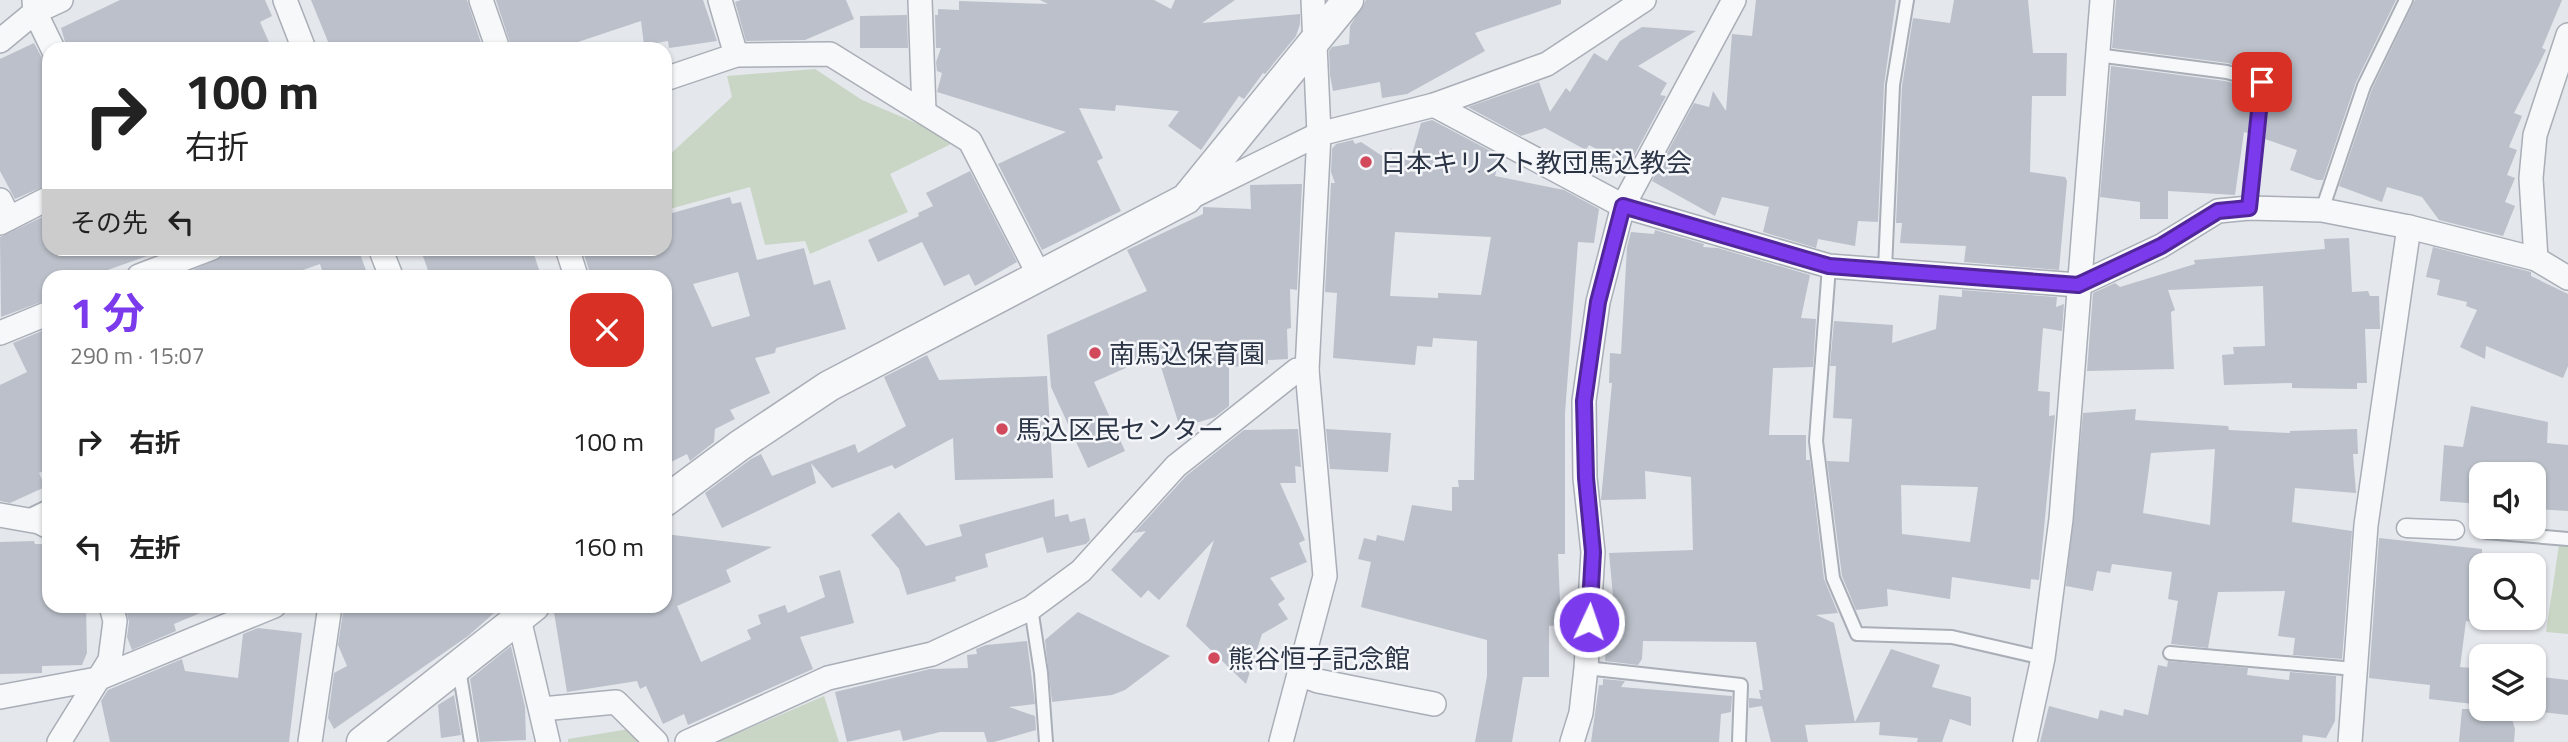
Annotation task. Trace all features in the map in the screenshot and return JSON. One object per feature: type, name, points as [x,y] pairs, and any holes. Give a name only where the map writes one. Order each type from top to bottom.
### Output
[{"type":"street","points":[[0,41],[34,6],[61,0]]},
{"type":"street","points":[[285,0],[301,42]]},
{"type":"street","points":[[481,0],[496,42]]},
{"type":"street","points":[[720,0],[736,55]]},
{"type":"street","points":[[920,0],[923,111]]},
{"type":"street","points":[[1281,742],[1325,576],[1307,370],[1319,134],[1313,0]]},
{"type":"street","points":[[1186,199],[1348,0]]},
{"type":"street","points":[[672,496],[739,446],[829,387],[1186,199],[1319,134],[1434,105],[1546,64],[1644,0]]},
{"type":"street","points":[[1572,742],[1581,713],[1586,668],[1593,552],[1586,478],[1584,401],[1598,302],[1623,206],[1734,0]]},
{"type":"street","points":[[2025,742],[2043,658],[2068,454],[2075,374],[2078,285],[2102,0]]},
{"type":"street","points":[[34,6],[50,42]]},
{"type":"street","points":[[2536,259],[2531,178],[2535,135],[2568,35]]},
{"type":"street","points":[[672,77],[736,55],[830,54],[970,141],[1040,275]]},
{"type":"street","points":[[1434,105],[1623,206],[1829,266],[2078,285],[2161,246],[2218,211],[2249,208],[2322,210],[2409,227],[2536,259],[2568,278]]},
{"type":"street","points":[[3,214],[42,200]]},
{"type":"street","points":[[2350,742],[2366,525],[2409,227]]},
{"type":"street","points":[[162,264],[187,256]]},
{"type":"street","points":[[0,333],[42,316]]},
{"type":"street","points":[[687,742],[828,678],[932,654],[1031,608],[1081,571],[1177,466],[1297,370],[1307,370]]},
{"type":"street","points":[[11,517],[42,525]]},
{"type":"street","points":[[2406,528],[2455,530]]},
{"type":"street","points":[[59,742],[110,660],[115,621],[113,613]]},
{"type":"street","points":[[0,697],[97,679],[257,613]]},
{"type":"street","points":[[310,742],[329,613]]},
{"type":"street","points":[[366,740],[518,613]]},
{"type":"street","points":[[524,613],[548,742]]},
{"type":"street","points":[[1299,674],[1318,681],[1434,704]]},
{"type":"street","points":[[542,709],[616,702],[656,742]]},
{"type":"lane","points":[[1885,269],[1893,85],[1907,0]]},
{"type":"lane","points":[[2322,210],[2364,86],[2406,0]]},
{"type":"lane","points":[[2097,55],[2227,72],[2262,82],[2249,208]]},
{"type":"lane","points":[[1829,266],[1816,441],[1833,578],[1857,634],[1952,637],[2043,658]]},
{"type":"lane","points":[[11,517],[42,508]]},
{"type":"lane","points":[[2546,537],[2568,539]]},
{"type":"lane","points":[[1031,608],[1041,673],[1045,742]]},
{"type":"lane","points":[[2170,653],[2356,669]]},
{"type":"lane","points":[[458,665],[471,742]]},
{"type":"lane","points":[[1586,668],[1741,685],[1739,742]]},
{"type":"green space","points":[[815,69],[862,100],[935,131],[951,144],[890,174],[908,212],[810,254],[805,241],[765,245],[750,187],[672,208],[672,153],[732,97],[727,76]]},
{"type":"green space","points":[[672,234],[686,290],[672,295],[672,270],[663,270],[660,256],[672,256]]},
{"type":"green space","points":[[2559,545],[2568,546],[2568,634],[2546,632]]},
{"type":"green space","points":[[824,696],[839,742],[717,742]]},
{"type":"green space","points":[[629,729],[642,742],[568,742],[568,739]]},
{"type":"building","points":[[120,0],[265,0],[272,16],[260,22],[269,42],[65,42],[61,28]]},
{"type":"building","points":[[311,0],[467,0],[481,42],[328,42]]},
{"type":"building","points":[[496,0],[703,0],[717,41],[672,48],[672,42],[668,41],[644,42],[641,21],[578,42],[510,42]]},
{"type":"building","points":[[846,0],[854,19],[805,40],[746,41],[735,2]]},
{"type":"building","points":[[1040,0],[1154,0],[1171,9],[1175,0],[1235,0],[1202,23],[1300,14],[1300,24],[1296,36],[1244,99],[1239,96],[1201,150],[1168,126],[1179,111],[1116,105],[1115,111],[1079,108],[1103,158],[1097,161],[1121,211],[1042,250],[998,164],[1066,132],[937,92],[942,73],[937,71],[936,62],[941,48],[936,48],[935,15],[938,15],[938,9],[959,10],[959,1],[1048,4]]},
{"type":"building","points":[[1366,0],[1561,0],[1561,4],[1475,33],[1485,51],[1407,94],[1382,98],[1380,82],[1333,91],[1330,75],[1329,51],[1332,47],[1349,44],[1350,26]]},
{"type":"building","points":[[1756,0],[1896,0],[1884,85],[1878,222],[1858,221],[1855,246],[1818,239],[1816,248],[1763,232],[1769,207],[1722,197],[1715,216],[1652,181],[1694,103],[1709,107],[1713,91],[1726,111],[1732,34],[1752,36]]},
{"type":"building","points":[[1954,0],[2028,0],[2033,53],[2067,53],[2066,96],[2032,96],[2030,172],[2065,177],[2067,181],[2059,270],[1964,262],[1966,246],[1900,243],[1902,223],[1896,223],[1902,86],[1913,18],[1950,23]]},
{"type":"building","points":[[2116,0],[2396,0],[2356,82],[2323,180],[2317,180],[2290,170],[2297,150],[2265,139],[2271,83],[2267,75],[2228,63],[2112,48]]},
{"type":"building","points":[[2415,0],[2562,0],[2542,48],[2546,50],[2514,113],[2522,116],[2509,147],[2517,150],[2507,175],[2515,178],[2505,202],[2515,206],[2503,236],[2439,220],[2422,197],[2387,187],[2382,202],[2339,186],[2372,89]]},
{"type":"building","points":[[907,15],[908,48],[860,48],[860,16]]},
{"type":"building","points":[[1642,27],[1696,31],[1638,66],[1667,83],[1660,95],[1666,96],[1628,167],[1589,145],[1586,150],[1545,128],[1521,136],[1468,107],[1539,82],[1550,112],[1566,88],[1570,92],[1594,53],[1607,61],[1620,41]]},
{"type":"building","points":[[34,43],[42,57],[42,187],[15,199],[0,171],[0,59]]},
{"type":"building","points":[[2111,66],[2225,81],[2253,88],[2248,133],[2244,132],[2235,195],[2168,191],[2168,219],[2140,219],[2140,202],[2100,197]]},
{"type":"building","points":[[1432,120],[1500,156],[1495,176],[1564,190],[1599,209],[1594,243],[1578,242],[1565,413],[1565,554],[1558,554],[1561,625],[1549,626],[1549,677],[1523,677],[1512,742],[1475,742],[1487,676],[1487,640],[1361,607],[1371,562],[1358,559],[1364,538],[1376,541],[1377,535],[1404,541],[1412,505],[1452,511],[1452,487],[1459,487],[1458,480],[1474,480],[1477,341],[1433,338],[1432,347],[1417,346],[1415,365],[1333,358],[1337,293],[1325,292],[1331,183],[1335,183],[1331,172],[1332,149],[1336,144],[1353,140],[1355,144],[1361,142],[1393,163],[1390,148],[1410,161],[1421,123]],"holes":[[[1395,232],[1491,237],[1481,295],[1438,293],[1438,298],[1390,296]]]},
{"type":"building","points":[[970,171],[1017,262],[975,286],[969,274],[944,286],[922,242],[878,262],[868,240],[919,216],[918,213],[933,206],[926,193]]},
{"type":"building","points":[[1302,184],[1297,290],[1290,289],[1291,328],[1287,329],[1288,359],[1268,360],[1268,364],[1229,367],[1229,406],[1215,417],[1180,428],[1157,354],[1094,382],[1125,451],[1088,468],[1051,387],[1047,335],[1147,291],[1127,250],[1203,214],[1203,207],[1251,209],[1250,185]]},
{"type":"building","points":[[730,197],[732,204],[741,202],[757,260],[804,248],[814,285],[830,280],[846,329],[776,348],[775,353],[755,358],[770,393],[730,410],[735,419],[715,429],[714,442],[690,461],[687,454],[672,462],[672,270],[589,270],[585,256],[672,256],[672,213]],"holes":[[[738,272],[750,316],[712,327],[693,284]]]},
{"type":"building","points":[[42,217],[42,256],[147,256],[108,270],[42,270],[42,302],[1,317],[0,237]]},
{"type":"building","points":[[1655,230],[1704,244],[1703,247],[1718,248],[1810,275],[1801,318],[1816,319],[1813,367],[1773,368],[1769,435],[1806,435],[1806,460],[1810,460],[1824,579],[1838,613],[1816,615],[1834,623],[1855,722],[1891,649],[1940,665],[1932,687],[1971,697],[1971,726],[1950,719],[1942,742],[1917,742],[1918,738],[1879,735],[1880,722],[1805,725],[1808,742],[1771,742],[1762,706],[1749,708],[1749,698],[1761,699],[1759,690],[1763,690],[1756,642],[1643,641],[1642,659],[1638,665],[1605,661],[1609,606],[1614,606],[1609,553],[1693,550],[1691,477],[1645,471],[1646,499],[1601,500],[1612,383],[1609,383],[1610,353],[1621,354],[1627,247],[1631,232],[1654,234]]},
{"type":"building","points":[[2349,238],[2352,292],[2368,291],[2370,296],[2379,296],[2380,329],[2365,329],[2367,383],[2357,383],[2357,389],[2292,388],[2292,383],[2224,385],[2222,355],[2234,354],[2233,347],[2265,346],[2263,286],[2168,290],[2175,310],[2171,312],[2174,369],[2087,371],[2093,293],[2115,283],[2120,287],[2195,264],[2194,260],[2325,249],[2324,239]]},
{"type":"building","points":[[2433,247],[2531,272],[2531,276],[2568,294],[2568,366],[2563,378],[2486,346],[2485,359],[2460,347],[2477,310],[2466,306],[2467,302],[2437,295],[2440,280],[2426,277]]},
{"type":"building","points":[[361,256],[366,270],[322,270],[320,264],[303,270],[193,270],[222,257]]},
{"type":"building","points":[[423,256],[535,256],[539,270],[428,270]]},
{"type":"building","points":[[1962,290],[2057,297],[2056,307],[2064,304],[2062,331],[2043,328],[2038,391],[2050,392],[2049,416],[2055,415],[2039,580],[2031,579],[2030,589],[1952,577],[1950,599],[1887,589],[1888,606],[1856,610],[1842,576],[1827,461],[1849,462],[1852,419],[1833,418],[1836,366],[1830,366],[1834,321],[1893,325],[1892,343],[1936,329],[1939,295],[1962,297]],"holes":[[[1901,485],[1978,487],[1970,542],[1902,534]]]},
{"type":"building","points":[[42,331],[42,472],[39,473],[42,488],[10,503],[0,501],[0,385],[27,372],[13,343]]},
{"type":"building","points":[[927,355],[939,380],[1047,376],[1053,478],[955,480],[953,438],[895,469],[892,465],[832,488],[811,463],[816,483],[722,528],[705,493],[751,459],[761,454],[772,476],[855,444],[858,453],[906,426],[884,377]]},
{"type":"building","points":[[2471,406],[2548,422],[2547,443],[2568,445],[2568,511],[2546,510],[2546,462],[2469,462],[2469,503],[2440,501],[2444,445],[2463,447]]},
{"type":"building","points":[[2136,409],[2135,420],[2228,426],[2229,430],[2290,433],[2357,429],[2358,454],[2353,454],[2356,493],[2295,488],[2292,522],[2352,531],[2342,659],[2293,655],[2295,638],[2278,636],[2285,591],[2218,592],[2208,648],[2171,644],[2178,601],[2168,599],[2172,572],[2112,564],[2110,573],[2097,571],[2093,591],[2066,586],[2083,413]],"holes":[[[2215,449],[2210,525],[2143,513],[2151,453]]]},
{"type":"building","points":[[1298,429],[1301,467],[1295,466],[1296,483],[1280,483],[1305,540],[1299,543],[1307,562],[1270,578],[1285,599],[1278,604],[1288,619],[1262,634],[1246,684],[1186,626],[1214,540],[1159,600],[1148,590],[1141,598],[1111,570],[1146,531],[1134,533],[1186,476],[1244,430]]},
{"type":"building","points":[[1326,429],[1391,433],[1388,472],[1330,469]]},
{"type":"building","points":[[1054,499],[1055,517],[1068,514],[1070,522],[1085,518],[1090,540],[1086,544],[1047,553],[1043,537],[985,554],[988,567],[955,577],[956,581],[907,595],[899,569],[871,535],[899,512],[926,546],[962,536],[959,525]]},
{"type":"building","points":[[672,535],[772,547],[726,570],[731,582],[677,606],[701,662],[751,639],[747,630],[761,624],[758,615],[785,605],[788,613],[825,597],[819,576],[840,570],[854,623],[800,637],[813,669],[688,725],[684,714],[663,724],[646,686],[640,689],[637,681],[567,692],[554,613],[672,613]]},
{"type":"building","points":[[2379,538],[2482,549],[2482,553],[2469,553],[2469,621],[2466,621],[2460,667],[2469,668],[2469,704],[2429,699],[2430,685],[2369,678]]},
{"type":"building","points":[[34,541],[35,544],[42,544],[42,613],[86,613],[87,653],[82,665],[42,666],[42,673],[0,674],[0,542]]},
{"type":"building","points":[[1078,612],[1170,656],[1125,690],[1112,695],[1052,702],[1045,640]]},
{"type":"building","points":[[127,613],[200,613],[174,624],[176,631],[132,650],[127,637],[129,622]]},
{"type":"building","points":[[343,613],[494,613],[468,636],[334,729],[328,718],[334,673],[347,666],[338,645]]},
{"type":"building","points":[[258,628],[302,633],[289,742],[110,742],[101,701],[108,690],[182,659],[185,671],[238,678],[243,634]]},
{"type":"building","points":[[1027,641],[1035,704],[1009,707],[1035,716],[1036,730],[994,742],[987,742],[984,732],[940,732],[903,741],[900,730],[847,742],[835,692],[930,669],[968,668],[967,655],[977,654],[976,649],[986,645]]},
{"type":"building","points":[[511,646],[525,707],[526,740],[480,742],[470,679]]},
{"type":"building","points":[[2168,661],[2248,668],[2247,675],[2289,680],[2290,672],[2336,676],[2335,721],[2326,738],[2303,735],[2302,742],[2040,742],[2049,706],[2098,719],[2100,710],[2123,716],[2124,709],[2148,715],[2158,665],[2167,667]]},
{"type":"building","points":[[2546,677],[2568,680],[2568,715],[2546,712]]},
{"type":"building","points":[[1603,679],[1625,681],[1621,687],[1732,696],[1731,712],[1721,714],[1719,742],[1591,742],[1599,685],[1603,685]]},
{"type":"building","points":[[454,695],[461,735],[441,738],[438,705]]},
{"type":"building","points":[[2462,709],[2469,709],[2469,721],[2513,721],[2514,742],[2459,742]]},
{"type":"place","name":"日本キリスト教団馬込教会","points":[[1366,162]]},
{"type":"place","name":"南馬込保育園","points":[[1095,353]]},
{"type":"place","name":"馬込区民センター","points":[[1002,429]]},
{"type":"place","name":"熊谷恒子記念館","points":[[1214,658]]},
{"type":"route","points":[[1589,622],[1593,552],[1586,478],[1584,401],[1598,302],[1623,206],[1829,266],[2078,285],[2161,246],[2218,211],[2249,208],[2262,82]]}]
